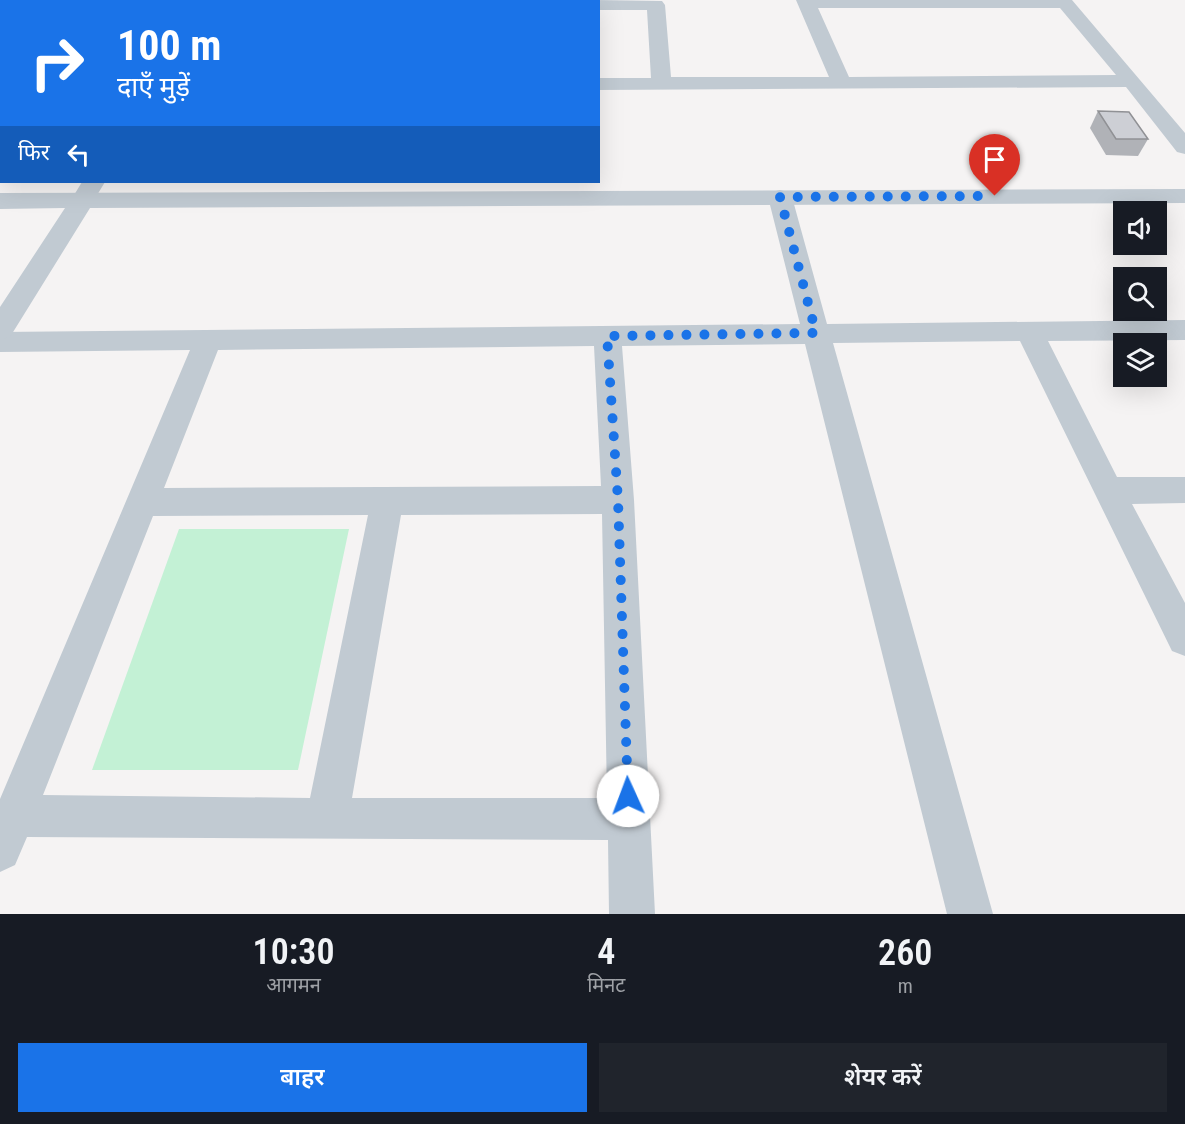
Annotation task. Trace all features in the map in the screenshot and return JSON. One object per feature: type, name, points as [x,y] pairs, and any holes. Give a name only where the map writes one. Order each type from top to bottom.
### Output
[{"type":"street","points":[[600,5],[656,2],[661,84]]},
{"type":"street","points":[[842,84],[805,2],[1063,2],[1132,81],[1185,147]]},
{"type":"street","points":[[600,84],[1132,81]]},
{"type":"street","points":[[0,330],[88,191]]},
{"type":"street","points":[[0,201],[88,191],[780,197],[1185,196]]},
{"type":"street","points":[[780,197],[970,914]]},
{"type":"street","points":[[0,342],[1185,330]]},
{"type":"street","points":[[1029,331],[1108,491],[1185,639]]},
{"type":"street","points":[[607,336],[618,500],[632,914]]},
{"type":"street","points":[[0,850],[208,340]]},
{"type":"street","points":[[1108,491],[1185,490]]},
{"type":"street","points":[[143,502],[618,500]]},
{"type":"street","points":[[327,819],[387,501]]},
{"type":"street","points":[[14,816],[628,819]]},
{"type":"green space","points":[[179,529],[349,529],[298,770],[92,770]]},
{"type":"building","points":[[1098,111],[1129,112],[1148,139],[1116,139]]},
{"type":"route","points":[[628,796],[618,500],[607,336],[816,333],[780,197],[995,196]]}]
